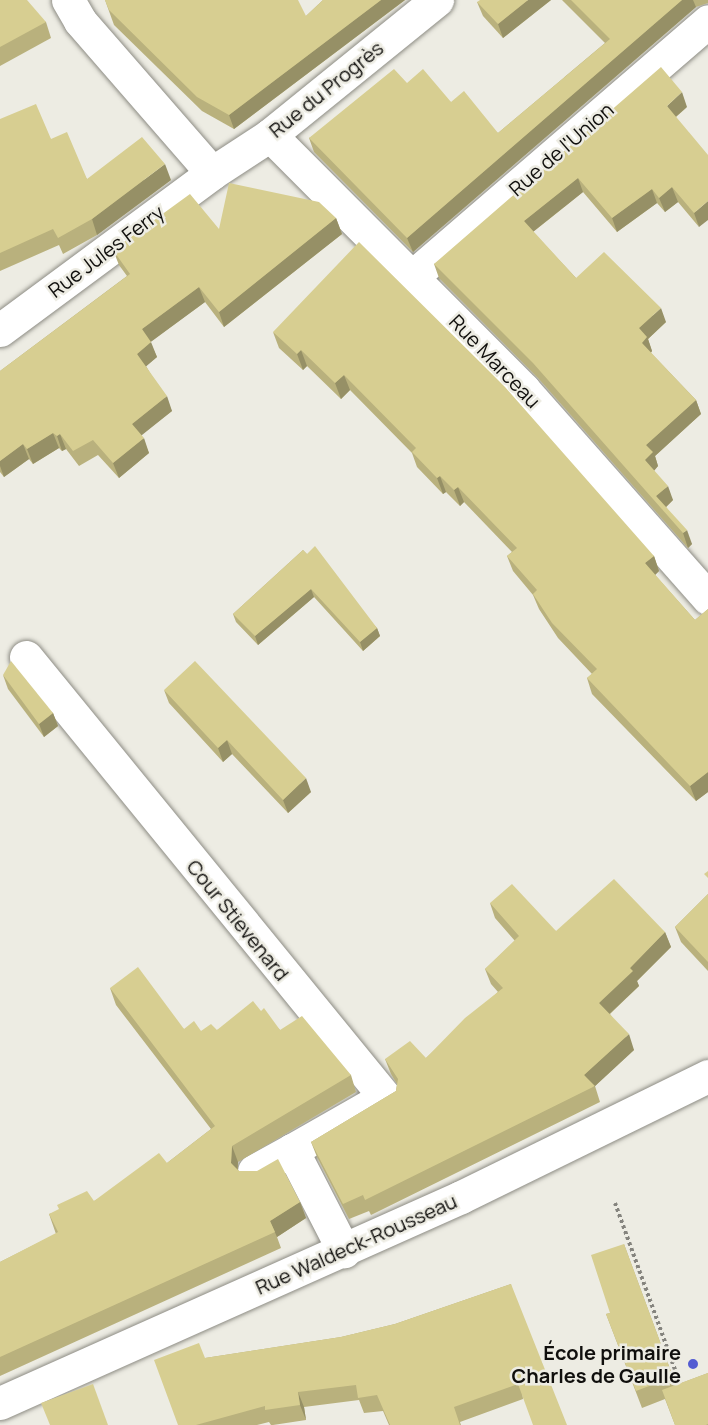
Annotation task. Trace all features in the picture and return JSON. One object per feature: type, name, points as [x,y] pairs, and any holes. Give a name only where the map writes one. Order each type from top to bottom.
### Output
[{"type":"street","points":[[68,0],[80,21],[212,173]]},
{"type":"street","name":"Rue du Progrès","points":[[212,173],[270,135],[437,0]]},
{"type":"street","name":"Rue de l'Union","points":[[413,276],[708,21]]},
{"type":"street","name":"Rue Marceau","points":[[270,135],[413,276],[547,415],[708,598]]},
{"type":"street","name":"Rue Jules Ferry","points":[[0,330],[212,173]]},
{"type":"street","name":"Cour Stievenard","points":[[26,657],[385,1097],[254,1171]]},
{"type":"street","name":"Rue Waldeck-Rousseau","points":[[0,1402],[344,1251],[461,1197],[708,1076]]},
{"type":"street","points":[[291,1150],[344,1251]]},
{"type":"path","points":[[615,1203],[684,1392]]},
{"type":"building","points":[[0,0],[27,0],[46,22],[0,47]]},
{"type":"building","points":[[105,0],[298,0],[306,16],[323,0],[381,0],[229,115],[197,97],[109,10]]},
{"type":"building","points":[[480,0],[528,0],[498,24],[477,2]]},
{"type":"building","points":[[571,0],[682,0],[407,238],[309,138],[394,69],[407,83],[423,69],[451,102],[464,91],[498,133],[610,39]]},
{"type":"building","points":[[661,67],[682,92],[667,106],[708,155],[708,201],[694,213],[672,187],[659,198],[652,189],[612,218],[578,178],[524,221],[576,278],[604,252],[661,308],[639,328],[647,337],[642,343],[696,400],[646,445],[653,452],[645,460],[668,486],[656,496],[687,530],[683,533],[533,363],[434,264]]},
{"type":"building","points":[[36,104],[51,139],[67,132],[87,179],[142,137],[165,164],[92,219],[58,238],[53,229],[0,253],[0,119]]},
{"type":"building","points":[[229,183],[319,202],[336,218],[219,312],[199,287],[142,329],[151,342],[137,354],[167,396],[132,424],[144,438],[113,463],[93,440],[73,451],[60,434],[57,436],[53,433],[27,449],[23,444],[0,461],[0,371],[130,274],[113,250],[190,194],[219,229]]},
{"type":"building","points":[[359,242],[505,387],[654,556],[645,563],[695,620],[708,609],[708,772],[690,786],[587,678],[597,669],[552,623],[533,594],[537,590],[507,556],[517,548],[458,487],[454,490],[440,476],[437,478],[412,452],[416,448],[344,375],[335,383],[301,350],[297,354],[273,332]]},
{"type":"building","points":[[315,546],[377,628],[360,642],[311,589],[255,636],[233,614],[303,550],[307,554]]},
{"type":"building","points":[[11,661],[53,713],[39,724],[3,675]]},
{"type":"building","points":[[195,661],[306,778],[283,800],[227,740],[218,748],[164,690]]},
{"type":"building","points":[[614,879],[665,932],[630,968],[633,971],[599,1003],[629,1034],[584,1075],[595,1086],[365,1200],[363,1195],[343,1204],[311,1142],[396,1091],[398,1079],[385,1059],[410,1041],[426,1058],[465,1018],[503,988],[485,969],[519,936],[490,903],[512,884],[556,931]]},
{"type":"building","points":[[708,894],[708,962],[675,927]]},
{"type":"building","points":[[138,967],[184,1029],[194,1021],[201,1031],[211,1024],[217,1030],[253,1001],[261,1011],[264,1008],[280,1030],[302,1016],[351,1075],[232,1146],[231,1163],[239,1171],[257,1171],[278,1159],[300,1202],[270,1221],[275,1232],[0,1357],[0,1262],[58,1232],[49,1214],[59,1209],[57,1205],[87,1191],[94,1201],[159,1153],[167,1163],[215,1126],[110,988]]},
{"type":"building","points":[[624,1244],[673,1377],[636,1391],[606,1314],[610,1313],[591,1255]]},
{"type":"building","points":[[511,1284],[567,1425],[533,1425],[518,1384],[454,1407],[460,1425],[390,1425],[377,1395],[358,1398],[356,1385],[298,1392],[300,1405],[265,1410],[265,1406],[196,1425],[178,1425],[154,1360],[199,1343],[205,1358],[341,1337],[395,1324]]},
{"type":"building","points":[[708,1373],[708,1424],[675,1425],[662,1390]]},
{"type":"building","points":[[93,1384],[108,1425],[50,1425],[41,1403]]},
{"type":"place","name":"École primaire Charles de Gaulle","points":[[693,1364]]}]
